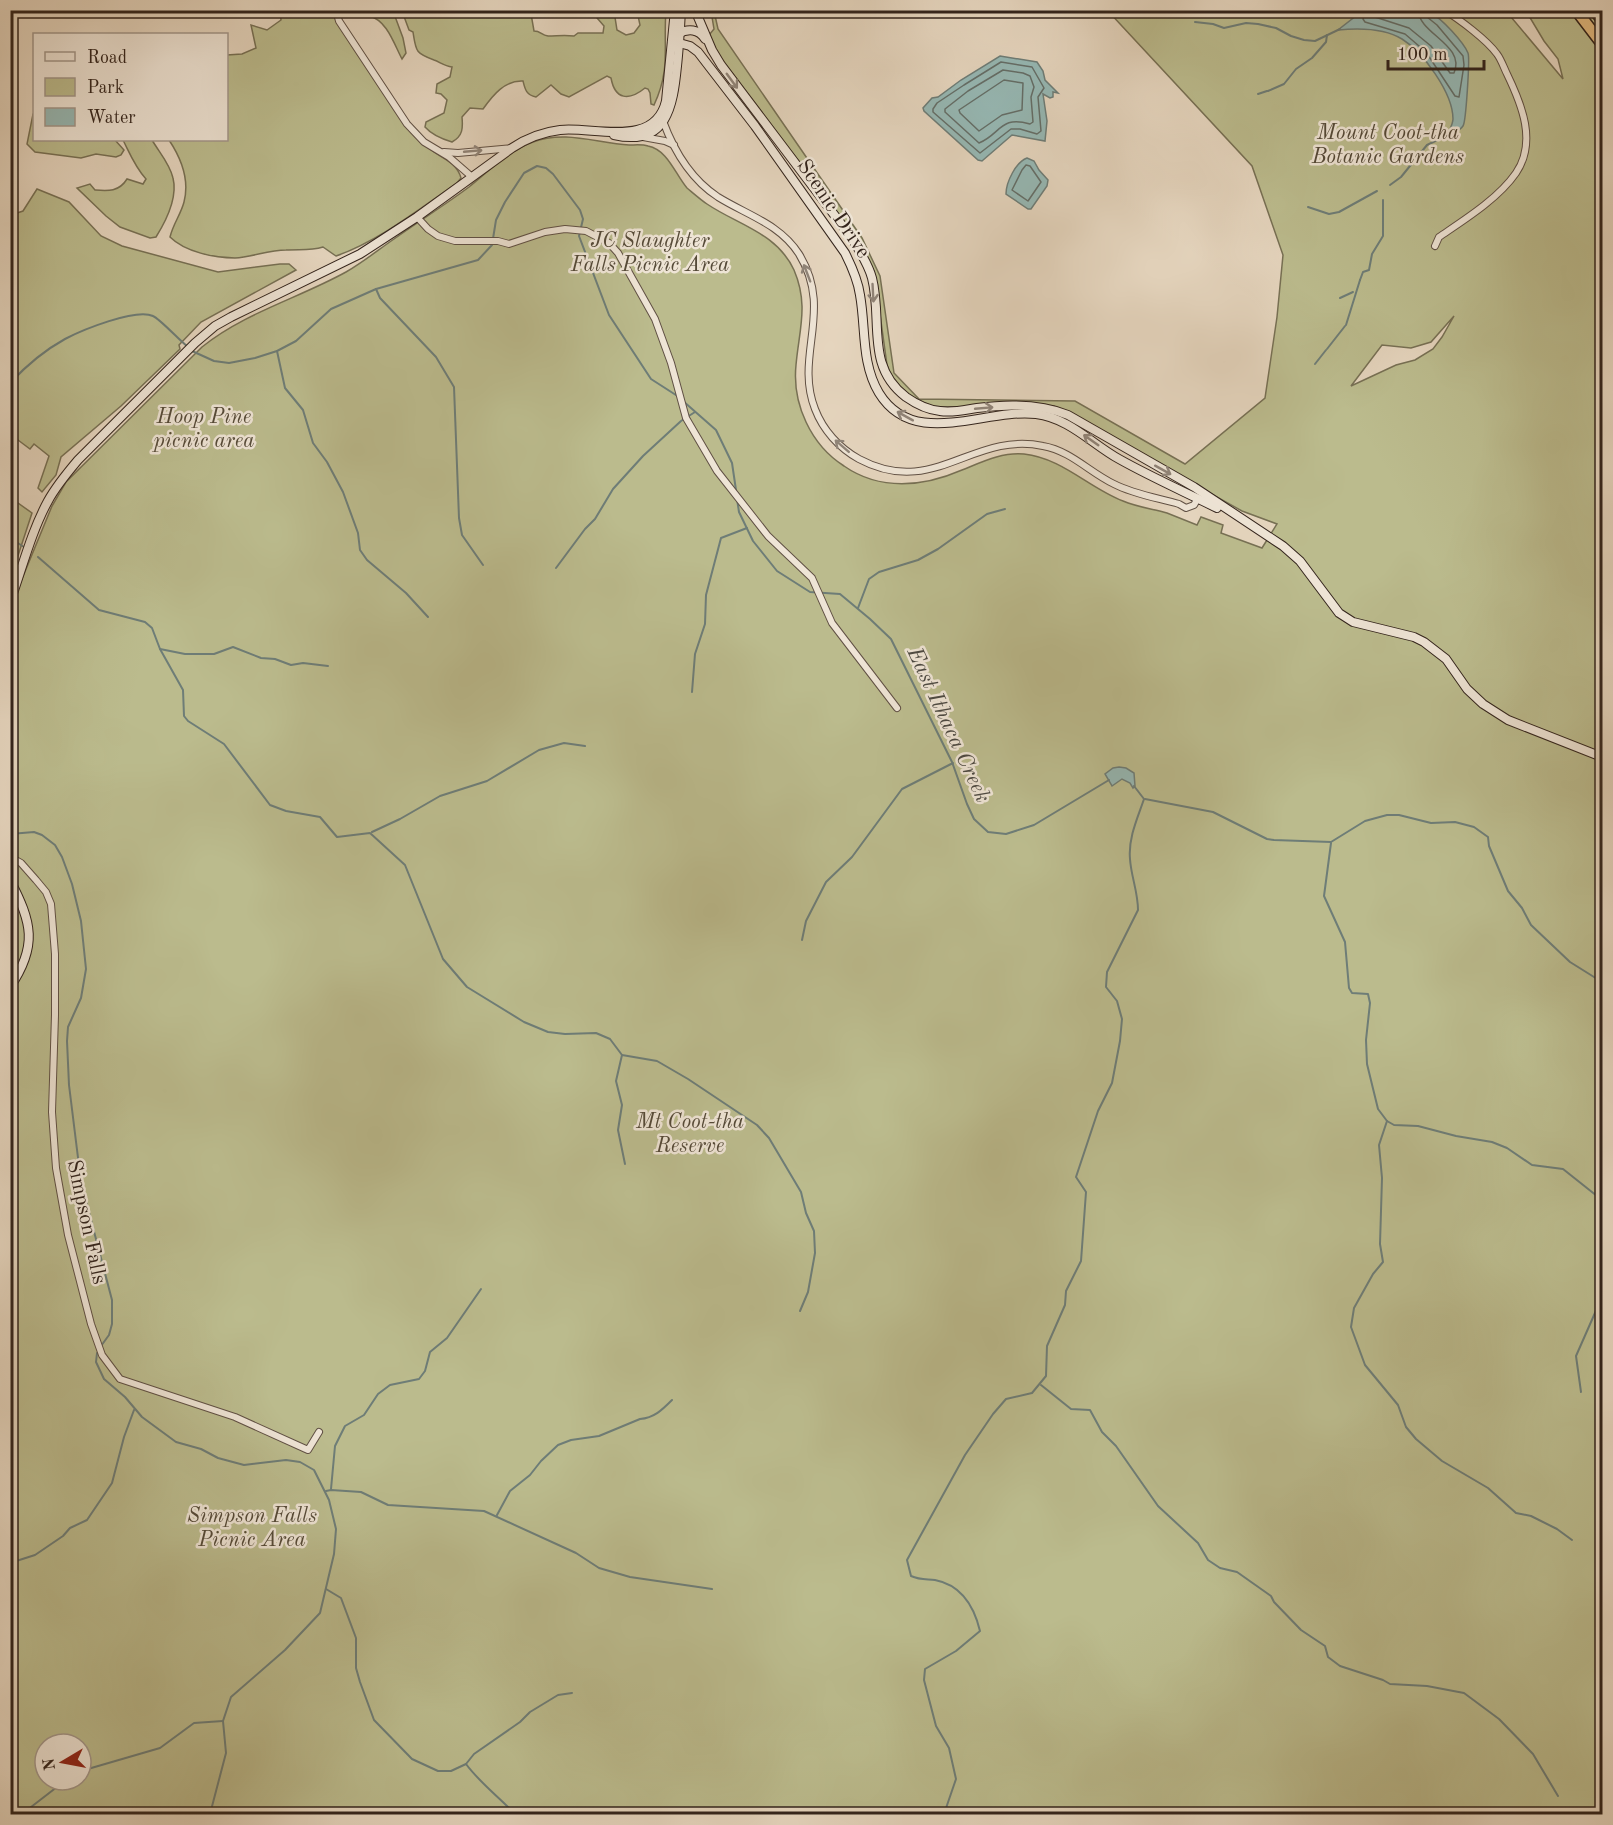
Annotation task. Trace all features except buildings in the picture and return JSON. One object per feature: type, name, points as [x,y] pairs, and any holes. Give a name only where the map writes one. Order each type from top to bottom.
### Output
[{"type":"highway","points":[[1575,10],[1602,44]]},
{"type":"highway","points":[[1594,10],[1602,20]]},
{"type":"main road","points":[[596,131],[626,138],[639,137],[656,129],[663,117],[667,95],[675,42],[675,10]]},
{"type":"main road","points":[[675,42],[680,33],[681,10]]},
{"type":"main road","name":"Scenic Drive","points":[[695,10],[712,50]]},
{"type":"main road","name":"Scenic Drive","points":[[680,33],[689,30],[700,33],[730,78],[851,237],[873,281],[876,335],[887,377],[900,392],[911,401],[937,411],[950,412],[1012,406],[1056,410],[1194,487],[1240,518]]},
{"type":"main road","name":"Scenic Drive","points":[[675,42],[692,47],[698,52],[755,126],[845,253],[859,288],[864,341],[870,372],[879,392],[888,404],[909,419],[932,424],[1018,414],[1036,414],[1052,418],[1066,423],[1126,463],[1240,518]]},
{"type":"main road","points":[[10,603],[47,502],[62,480],[78,460],[195,343],[215,326],[351,260],[417,217],[512,148],[535,136],[560,129],[638,130],[663,117]]},
{"type":"main road","points":[[1194,487],[1197,498]]},
{"type":"main road","points":[[1240,518],[1283,546],[1300,561],[1339,613],[1353,622],[1424,642],[1446,659],[1474,697],[1508,720],[1602,757]]},
{"type":"main road","points":[[10,880],[28,921],[30,941],[22,969],[10,987]]},
{"type":"street","points":[[336,10],[339,21],[407,124],[424,142],[449,157],[472,177]]},
{"type":"street","points":[[1434,246],[1438,237],[1486,204],[1516,173],[1527,150],[1527,127],[1520,102],[1497,53],[1458,19],[1444,10]]},
{"type":"street","points":[[663,117],[689,170],[704,186],[719,197],[770,225],[789,241],[801,259],[810,280],[815,305],[808,375],[811,396],[820,420],[829,433],[854,456],[881,468],[917,472],[939,468],[999,445],[1033,444],[1068,454],[1115,485],[1189,508],[1194,505],[1197,498]]},
{"type":"street","points":[[639,137],[665,141],[676,147]]},
{"type":"street","points":[[435,149],[454,153],[512,148]]},
{"type":"street","points":[[417,217],[428,230],[455,241],[509,244],[558,230],[577,230],[586,231],[609,243],[618,253],[655,319],[671,363],[680,403],[687,420],[717,471],[768,536],[812,578],[832,623],[897,708]]},
{"type":"street","name":"Simpson Falls","points":[[10,857],[21,863],[36,880],[46,892],[51,904],[55,986],[52,1112],[57,1175],[71,1245],[91,1324],[102,1355],[120,1379],[235,1417],[308,1450],[319,1432]]},
{"type":"green space","points":[[280,11],[336,11],[339,21],[381,84],[425,144],[455,166],[461,178],[383,233],[336,256],[323,247],[280,250],[235,258],[219,257],[184,247],[170,237],[183,206],[186,185],[181,161],[170,141],[228,141],[228,55],[242,54],[256,48],[251,25],[267,30],[281,20]]},
{"type":"green space","points":[[367,11],[393,11],[406,53],[402,59],[385,27],[381,22],[369,16]]},
{"type":"green space","points":[[402,11],[533,11],[531,14],[534,31],[548,36],[574,36],[578,33],[603,33],[604,26],[591,11],[614,11],[617,30],[626,35],[634,33],[640,25],[637,11],[666,11],[663,80],[654,105],[651,104],[648,89],[645,88],[634,95],[624,96],[616,91],[611,78],[607,76],[569,97],[561,94],[551,85],[536,97],[528,93],[523,81],[517,81],[500,89],[483,109],[470,108],[462,117],[462,128],[456,140],[448,141],[425,127],[426,122],[444,113],[447,100],[441,94],[436,93],[437,84],[450,77],[452,67],[420,53],[416,47],[413,32],[409,30]]},
{"type":"green space","name":"Mt Coot-tha Reserve","points":[[711,11],[714,11],[718,29],[862,238],[880,276],[894,373],[919,399],[1075,401],[1185,464],[1265,398],[1283,255],[1252,166],[1108,11],[1506,11],[1563,79],[1558,59],[1526,11],[1602,11],[1602,1814],[11,1814],[10,608],[52,506],[66,482],[202,347],[218,335],[352,268],[460,194],[515,151],[533,142],[569,137],[655,148],[666,157],[687,188],[707,204],[767,238],[787,257],[799,283],[801,295],[802,318],[796,380],[801,409],[813,435],[822,447],[844,466],[858,474],[887,483],[917,483],[947,476],[1000,456],[1024,454],[1051,461],[1123,501],[1167,513],[1197,525],[1201,517],[1223,525],[1221,533],[1262,548],[1277,524],[1242,511],[1054,406],[934,407],[907,395],[892,378],[887,365],[874,271],[851,231],[718,54],[709,35],[714,29]],"holes":[[[1454,316],[1433,349],[1415,360],[1396,365],[1351,386],[1382,345],[1411,348],[1431,342]]]},
{"type":"green space","points":[[33,114],[33,141],[116,141],[124,150],[116,157],[96,154],[81,158],[35,152],[27,144]]},
{"type":"green space","points":[[124,141],[153,141],[172,173],[174,193],[172,201],[167,217],[156,237],[150,238],[120,227],[77,188],[90,184],[95,190],[113,190],[127,179],[143,184],[146,179]]},
{"type":"green space","points":[[37,189],[69,202],[101,236],[122,246],[218,272],[280,264],[289,264],[296,270],[201,322],[179,345],[180,349],[121,406],[61,457],[56,475],[42,492],[38,488],[49,456],[34,444],[30,449],[10,434],[11,215],[23,211]]},
{"type":"green space","points":[[11,498],[32,513],[11,577]]},
{"type":"water","points":[[1412,9],[1435,15],[1466,49],[1468,77],[1466,102],[1463,126],[1458,131],[1447,136],[1453,119],[1448,97],[1427,63],[1410,45],[1395,35],[1379,31],[1338,30],[1361,12]]},
{"type":"water","points":[[1000,56],[1037,62],[1043,71],[1045,80],[1058,93],[1053,92],[1053,97],[1050,98],[1043,94],[1047,121],[1045,141],[1012,135],[982,161],[978,160],[923,108],[932,98],[938,97]]},
{"type":"water","points":[[1027,158],[1034,161],[1048,180],[1047,186],[1031,209],[1006,194],[1012,173]]},
{"type":"water","points":[[1119,767],[1134,773],[1135,786],[1133,788],[1130,783],[1122,779],[1112,786],[1105,774]]},
{"type":"waterway","points":[[1195,22],[1224,28],[1246,23],[1258,24],[1276,28],[1304,40],[1315,41],[1340,29]]},
{"type":"waterway","points":[[1268,91],[1284,84],[1296,69],[1312,58],[1326,42],[1327,35]]},
{"type":"waterway","points":[[1258,94],[1267,91]]},
{"type":"waterway","points":[[1390,185],[1401,177],[1427,145],[1448,135]]},
{"type":"waterway","name":"East Ithaca Creek","points":[[192,351],[214,361],[229,363],[255,358],[277,351],[296,341],[331,309],[376,289],[478,260],[492,245],[496,220],[505,202],[524,173],[537,166],[546,168],[553,174],[580,210],[583,219],[579,236],[609,315],[651,379],[679,397]]},
{"type":"waterway","points":[[1308,207],[1329,214],[1339,212],[1377,191]]},
{"type":"waterway","points":[[1360,280],[1363,272],[1369,270],[1372,254],[1383,236],[1383,200]]},
{"type":"waterway","points":[[1346,325],[1360,280]]},
{"type":"waterway","points":[[376,289],[380,298],[436,357],[454,387],[459,518],[462,535],[483,565]]},
{"type":"waterway","points":[[1340,298],[1353,292]]},
{"type":"waterway","name":"East Ithaca Creek","points":[[10,383],[58,343],[84,330],[122,317],[145,314],[153,316],[188,347]]},
{"type":"waterway","points":[[1327,349],[1345,326]]},
{"type":"waterway","points":[[1315,364],[1326,350]]},
{"type":"waterway","points":[[277,351],[285,388],[303,410],[313,443],[327,462],[343,492],[358,533],[360,550],[367,560],[406,593],[428,617]]},
{"type":"waterway","name":"East Ithaca Creek","points":[[683,401],[716,430],[732,463],[736,490]]},
{"type":"waterway","points":[[556,568],[595,519],[613,489],[643,456],[681,421],[695,412]]},
{"type":"waterway","name":"East Ithaca Creek","points":[[737,499],[739,512],[753,541],[777,571],[810,592],[840,594],[891,639],[952,762],[974,819],[988,832],[1006,834],[1034,825],[1109,780]]},
{"type":"waterway","points":[[858,608],[869,579],[879,572],[918,560],[938,549],[987,514],[1005,509]]},
{"type":"waterway","points":[[692,692],[695,654],[705,624],[706,595],[721,538],[747,528]]},
{"type":"waterway","points":[[10,538],[24,547]]},
{"type":"waterway","points":[[38,557],[99,610],[145,622],[152,628],[160,649],[183,690],[184,716],[188,721],[224,744],[270,805],[286,811],[320,817],[337,837],[370,833],[405,865],[443,959],[467,987],[524,1022],[548,1032],[596,1033],[610,1039],[622,1055],[657,1061],[757,1125],[769,1138],[801,1192],[806,1213],[814,1231],[815,1253],[808,1292],[800,1311]]},
{"type":"waterway","points":[[160,649],[185,654],[214,654],[233,647],[261,658],[275,659],[291,665],[303,663],[328,666]]},
{"type":"waterway","points":[[372,832],[440,796],[487,781],[539,750],[564,743],[585,746]]},
{"type":"waterway","points":[[802,940],[806,921],[826,882],[852,857],[902,789],[953,763]]},
{"type":"waterway","name":"East Ithaca Creek","points":[[944,1814],[956,1779],[949,1748],[936,1726],[924,1680],[925,1669],[956,1651],[980,1631],[970,1605],[959,1592],[944,1583],[911,1576],[907,1560],[965,1455],[993,1414],[1006,1399],[1032,1393],[1046,1376],[1047,1346],[1065,1305],[1066,1291],[1081,1261],[1086,1192],[1076,1177],[1098,1111],[1112,1083],[1122,1019],[1117,1001],[1106,987],[1107,972],[1138,910],[1130,843],[1144,799],[1134,786]]},
{"type":"waterway","points":[[1145,799],[1213,812],[1267,839],[1274,840],[1331,842],[1365,821],[1387,815],[1399,815],[1431,823],[1455,822],[1474,827],[1488,837],[1489,846],[1508,891],[1522,908],[1531,925],[1570,962],[1602,982]]},
{"type":"waterway","points":[[10,834],[34,832],[55,845],[72,884],[81,921],[86,969],[81,998],[68,1027],[69,1085],[81,1182],[112,1300],[112,1324],[109,1335],[101,1346]]},
{"type":"waterway","points":[[1331,843],[1324,896],[1345,942],[1349,988],[1352,993],[1368,994],[1370,1003],[1366,1040],[1367,1064],[1378,1109],[1387,1121],[1394,1125],[1418,1126],[1492,1142],[1507,1148],[1532,1165],[1563,1169],[1602,1200]]},
{"type":"waterway","points":[[622,1055],[616,1081],[622,1105],[618,1130],[625,1164]]},
{"type":"waterway","points":[[1387,1121],[1379,1145],[1382,1178],[1380,1244],[1383,1262],[1373,1274],[1354,1308],[1351,1327],[1365,1365],[1398,1405],[1406,1427],[1416,1439],[1442,1461],[1488,1488],[1516,1513],[1531,1516],[1557,1529],[1572,1540]]},
{"type":"waterway","points":[[331,1489],[335,1446],[345,1426],[364,1415],[378,1394],[390,1385],[419,1379],[425,1371],[430,1352],[447,1338],[481,1289]]},
{"type":"waterway","points":[[1581,1392],[1576,1356],[1602,1297]]},
{"type":"waterway","points":[[97,1353],[96,1362],[104,1379],[125,1397],[142,1417],[176,1442],[244,1465],[286,1460],[300,1462],[314,1470],[329,1500],[336,1529],[334,1554],[320,1613],[285,1650],[231,1697],[223,1721],[226,1753],[210,1814]]},
{"type":"waterway","points":[[1041,1385],[1071,1409],[1090,1410],[1102,1432],[1116,1446],[1158,1506],[1198,1543],[1208,1560],[1220,1568],[1237,1572],[1271,1596],[1301,1630],[1325,1646],[1328,1657],[1340,1666],[1390,1684],[1427,1686],[1464,1693],[1499,1719],[1533,1754],[1558,1796]]},
{"type":"waterway","points":[[497,1515],[510,1491],[530,1475],[558,1445],[571,1440],[599,1436],[650,1417],[672,1400]]},
{"type":"waterway","points":[[10,1563],[35,1555],[63,1536],[70,1528],[87,1520],[112,1483],[134,1410]]},
{"type":"waterway","points":[[326,1491],[361,1492],[388,1505],[484,1511],[576,1553],[599,1568],[630,1577],[712,1589]]},
{"type":"waterway","points":[[326,1589],[341,1598],[356,1638],[356,1668],[374,1720],[412,1759],[438,1771],[451,1771],[466,1764],[474,1754],[520,1722],[530,1712],[558,1695],[572,1693]]},
{"type":"waterway","points":[[93,1768],[160,1748],[194,1723],[223,1721]]},
{"type":"waterway","points":[[466,1764],[483,1784],[515,1814]]},
{"type":"waterway","points":[[22,1814],[50,1792]]},
{"type":"park label","name":"Mount Coot-tha Botanic Gardens","points":[[1388,145]]},
{"type":"park label","name":"JC Slaughter Falls Picnic Area","points":[[650,253]]},
{"type":"park label","name":"Hoop Pine picnic area","points":[[204,429]]},
{"type":"park label","name":"Simpson Falls Picnic Area","points":[[252,1528]]}]
